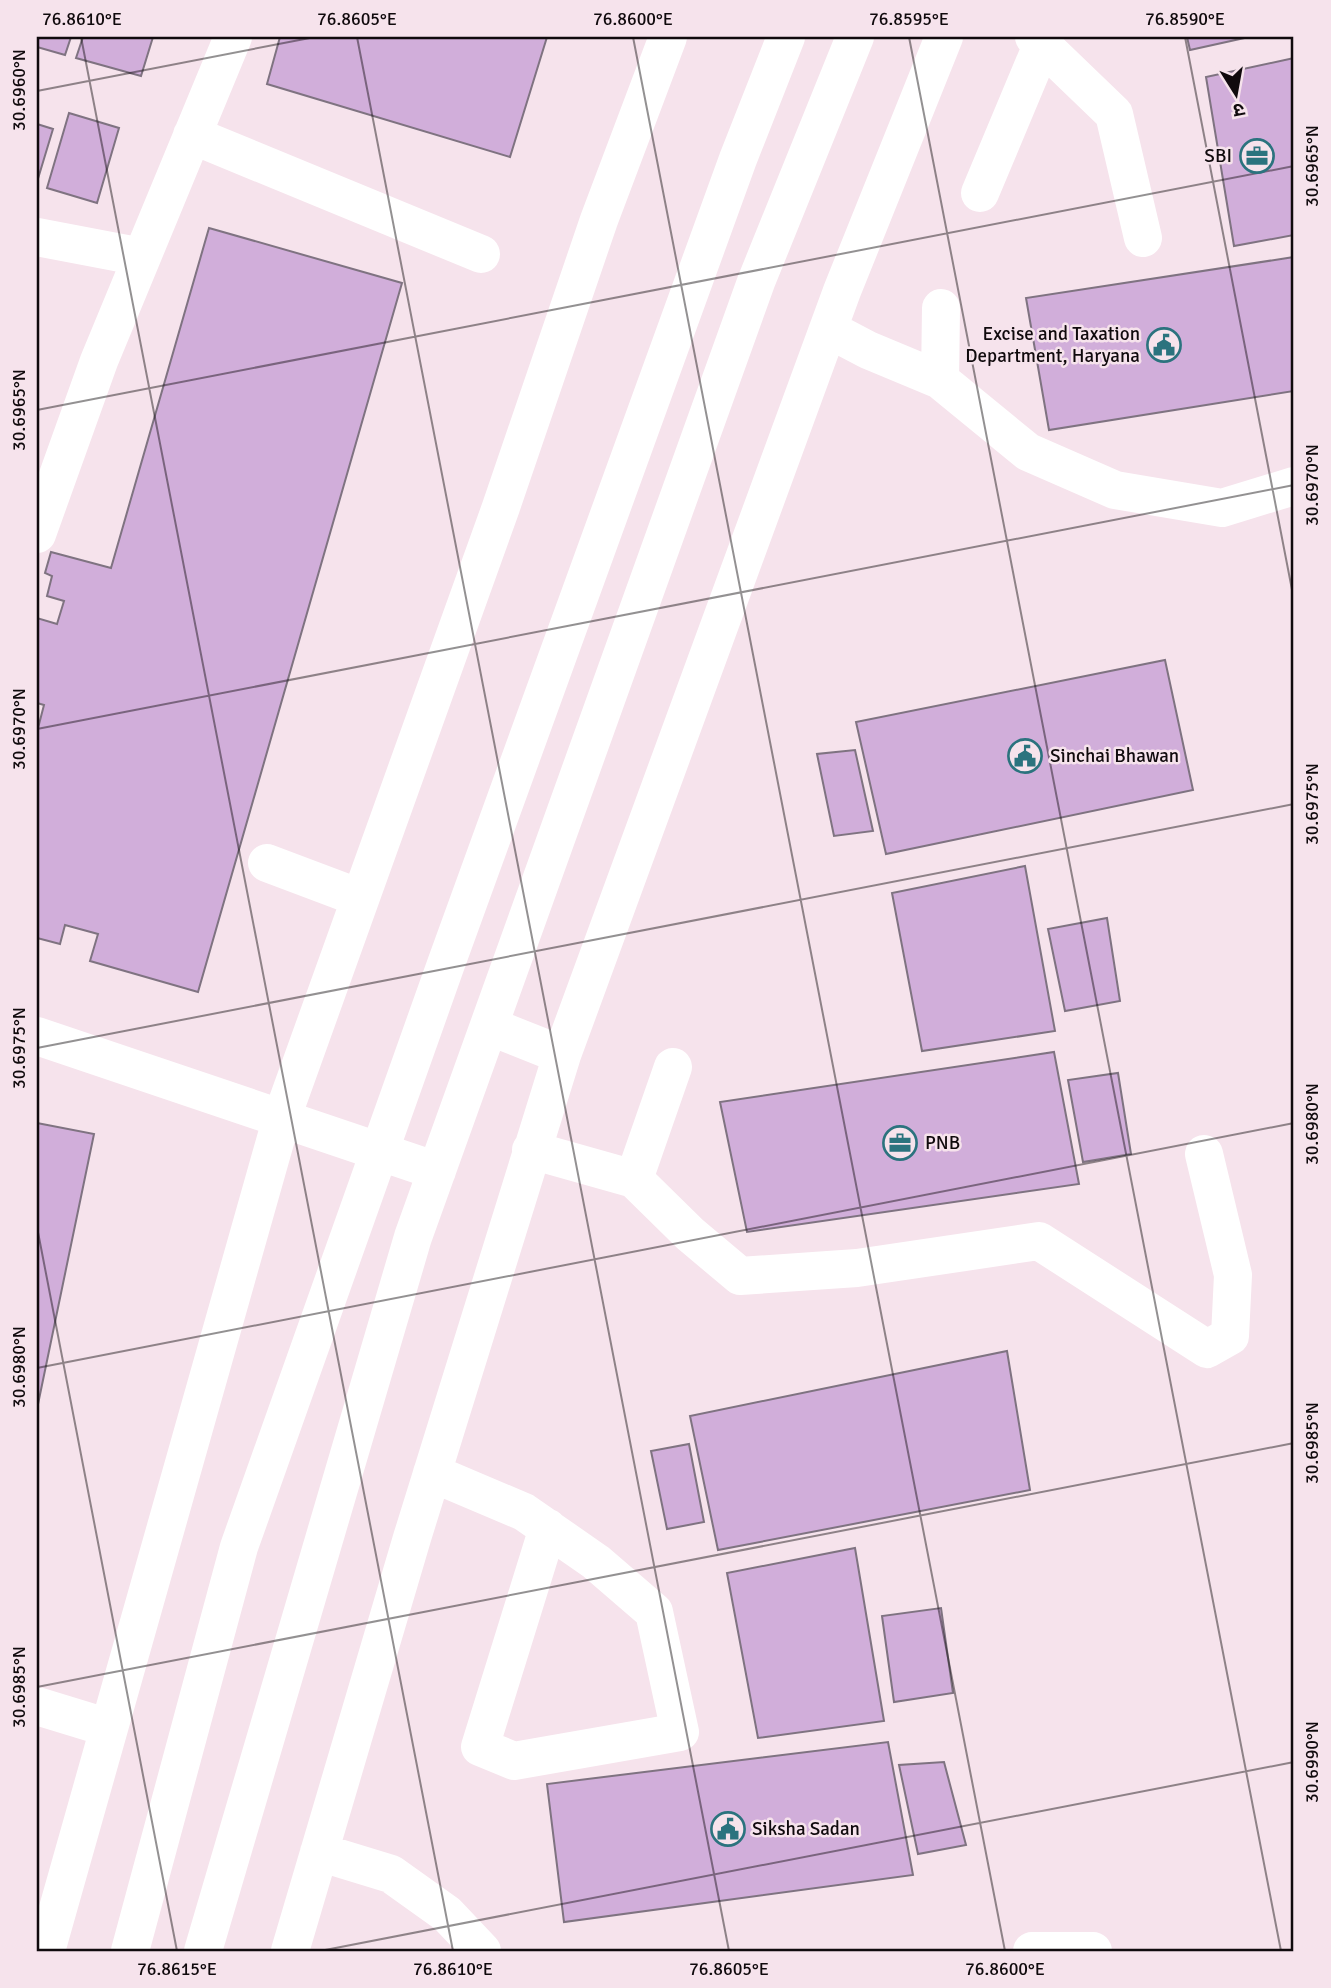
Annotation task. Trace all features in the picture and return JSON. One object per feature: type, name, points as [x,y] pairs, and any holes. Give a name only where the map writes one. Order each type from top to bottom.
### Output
[{"type":"street","points":[[37,534],[99,361],[233,37]]},
{"type":"street","points":[[46,1951],[282,1117],[496,520],[599,220],[668,37]]},
{"type":"street","points":[[131,1951],[239,1547],[379,1151],[738,159],[786,37]]},
{"type":"street","points":[[203,1951],[409,1250],[756,282],[855,37]]},
{"type":"street","points":[[290,1951],[432,1474],[562,1055],[828,329],[944,37]]},
{"type":"street","points":[[980,193],[1038,41],[1114,114],[1143,238]]},
{"type":"street","points":[[192,135],[481,254]]},
{"type":"street","points":[[37,237],[142,257]]},
{"type":"street","points":[[940,380],[941,308]]},
{"type":"street","points":[[828,329],[868,350],[940,380],[1028,452],[1115,490],[1222,509],[1294,486]]},
{"type":"street","points":[[267,863],[360,898]]},
{"type":"street","points":[[489,1026],[562,1055]]},
{"type":"street","points":[[37,1036],[437,1171]]},
{"type":"street","points":[[634,1180],[673,1067]]},
{"type":"street","points":[[531,1150],[634,1180],[690,1234],[740,1276],[858,1268],[1039,1241],[1207,1349],[1230,1336],[1233,1275],[1204,1154]]},
{"type":"street","points":[[432,1474],[524,1512],[548,1528],[596,1562],[654,1612],[680,1732],[514,1761],[480,1747],[548,1528]]},
{"type":"street","points":[[37,1706],[109,1728]]},
{"type":"street","points":[[319,1852],[391,1874],[447,1914],[482,1951]]},
{"type":"street","points":[[1032,1951],[1093,1951]]},
{"type":"building","points":[[37,37],[71,37],[65,55],[37,47]]},
{"type":"building","points":[[83,37],[153,37],[141,76],[76,58]]},
{"type":"building","points":[[280,37],[547,37],[510,157],[267,84]]},
{"type":"building","points":[[1187,37],[1249,37],[1190,50]]},
{"type":"building","name":"SBI","points":[[1294,58],[1294,235],[1234,246],[1206,77]]},
{"type":"building","points":[[69,113],[119,128],[97,203],[47,188]]},
{"type":"building","points":[[37,124],[53,129],[37,182]]},
{"type":"building","points":[[209,228],[402,283],[198,992],[90,961],[98,934],[65,925],[60,944],[37,938],[37,732],[44,705],[37,703],[37,618],[57,624],[64,601],[47,596],[52,576],[45,573],[51,552],[111,568]]},
{"type":"building","name":"Excise and Taxation Department, Haryana","points":[[1294,257],[1294,391],[1049,430],[1026,298]]},
{"type":"building","name":"Sinchai Bhawan","points":[[1165,660],[1193,790],[886,854],[856,722]]},
{"type":"building","points":[[855,750],[873,831],[834,836],[817,754]]},
{"type":"building","points":[[1025,866],[1055,1031],[922,1051],[892,893]]},
{"type":"building","points":[[1107,918],[1120,1001],[1065,1011],[1048,929]]},
{"type":"building","name":"PNB","points":[[1054,1052],[1079,1184],[747,1232],[720,1102]]},
{"type":"building","points":[[1118,1073],[1131,1154],[1083,1162],[1068,1080]]},
{"type":"building","points":[[37,1123],[94,1134],[37,1409]]},
{"type":"building","points":[[1007,1351],[1030,1490],[718,1550],[690,1416]]},
{"type":"building","points":[[689,1444],[704,1522],[667,1529],[651,1451]]},
{"type":"building","points":[[855,1548],[884,1721],[758,1738],[727,1573]]},
{"type":"building","points":[[941,1608],[953,1693],[894,1702],[882,1616]]},
{"type":"building","name":"Siksha Sadan","points":[[888,1742],[913,1875],[564,1922],[547,1784]]},
{"type":"building","points":[[944,1762],[966,1845],[918,1854],[899,1765]]},
{"type":"place","name":"SBI","points":[[1257,156]]},
{"type":"place","name":"Excise and Taxation Department, Haryana","points":[[1164,345]]},
{"type":"place","name":"Sinchai Bhawan","points":[[1025,756]]},
{"type":"place","name":"PNB","points":[[900,1143]]},
{"type":"place","name":"Siksha Sadan","points":[[728,1829]]}]
